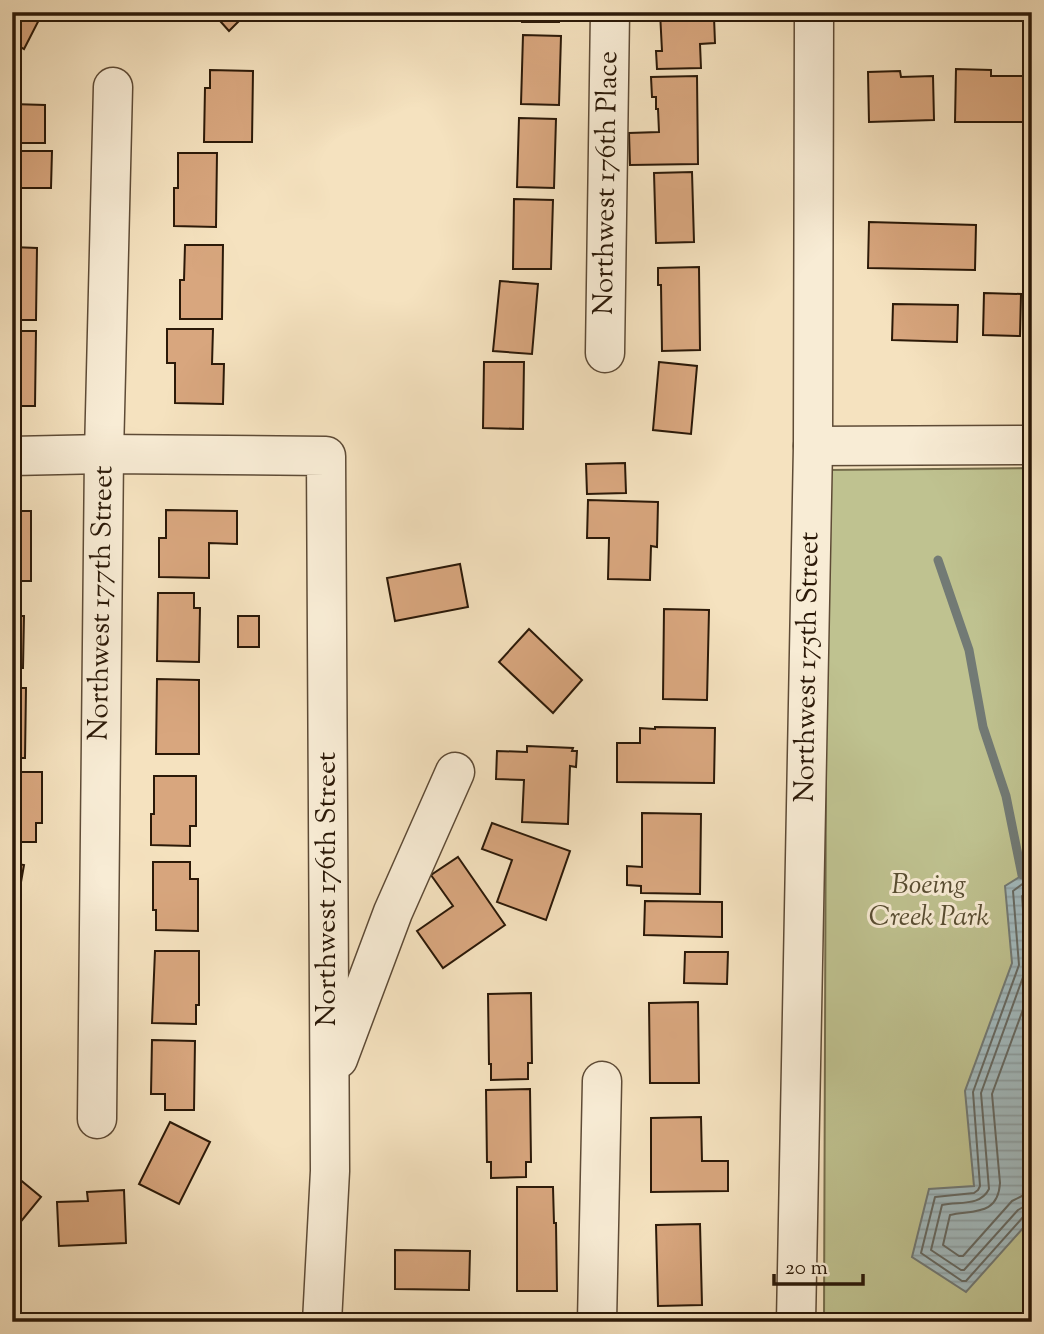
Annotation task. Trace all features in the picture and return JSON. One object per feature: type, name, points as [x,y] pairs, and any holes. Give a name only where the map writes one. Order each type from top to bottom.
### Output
[{"type":"street","name":"Northwest 176th Place","points":[[605,353],[610,12]]},
{"type":"street","name":"Northwest 175th Street","points":[[796,1322],[813,446],[814,12]]},
{"type":"street","name":"Northwest 177th Street","points":[[97,1119],[104,454],[113,88]]},
{"type":"street","points":[[813,446],[1032,445]]},
{"type":"street","points":[[12,456],[104,454]]},
{"type":"street","name":"Northwest 176th Street","points":[[104,454],[326,456],[330,1171],[321,1322]]},
{"type":"street","points":[[329,1082],[393,912],[455,772]]},
{"type":"street","points":[[597,1322],[602,1081]]},
{"type":"green space","name":"Boeing Creek Park","points":[[1032,468],[1032,1322],[824,1322],[827,470]]},
{"type":"water","points":[[1032,869],[1032,1218],[966,1292],[912,1257],[929,1189],[974,1186],[965,1091],[1012,963],[1005,886]]},
{"type":"building","points":[[12,12],[43,12],[24,49],[12,42]]},
{"type":"building","points":[[212,12],[248,12],[229,31]]},
{"type":"building","points":[[521,12],[559,12],[559,22],[522,22]]},
{"type":"building","points":[[660,12],[701,12],[701,17],[714,17],[715,43],[700,44],[701,68],[657,69],[656,51],[662,51]]},
{"type":"building","points":[[523,35],[561,36],[559,105],[521,104]]},
{"type":"building","points":[[956,69],[991,70],[991,76],[1025,76],[1024,122],[955,122]]},
{"type":"building","points":[[210,70],[253,71],[252,142],[204,142],[205,88],[210,88]]},
{"type":"building","points":[[900,71],[901,77],[933,76],[934,120],[869,122],[868,72]]},
{"type":"building","points":[[697,76],[698,164],[630,165],[629,133],[659,132],[658,109],[656,97],[652,97],[651,77]]},
{"type":"building","points":[[12,104],[45,105],[45,143],[12,143]]},
{"type":"building","points":[[519,118],[556,119],[554,188],[517,187]]},
{"type":"building","points":[[12,151],[52,151],[51,188],[12,188]]},
{"type":"building","points":[[178,153],[217,153],[216,227],[174,226]]},
{"type":"building","points":[[692,172],[694,242],[656,243],[654,173]]},
{"type":"building","points":[[514,199],[553,200],[551,269],[513,269]]},
{"type":"building","points":[[869,222],[976,225],[975,270],[868,268]]},
{"type":"building","points":[[185,245],[223,245],[222,319],[180,319],[180,280],[184,280]]},
{"type":"building","points":[[12,247],[37,248],[36,320],[12,320]]},
{"type":"building","points":[[699,267],[700,350],[662,351],[661,285],[658,285],[658,268]]},
{"type":"building","points":[[500,281],[538,284],[532,354],[493,351]]},
{"type":"building","points":[[984,293],[1021,294],[1020,336],[983,335]]},
{"type":"building","points":[[893,304],[958,305],[957,342],[892,340]]},
{"type":"building","points":[[167,329],[213,329],[212,364],[224,364],[223,404],[175,403],[175,363],[167,363]]},
{"type":"building","points":[[12,331],[36,331],[35,406],[12,406]]},
{"type":"building","points":[[484,362],[524,362],[523,429],[483,428]]},
{"type":"building","points":[[659,362],[697,366],[691,434],[653,430]]},
{"type":"building","points":[[625,463],[626,493],[587,494],[586,464]]},
{"type":"building","points":[[588,500],[658,502],[657,547],[651,546],[650,580],[608,579],[609,538],[587,538]]},
{"type":"building","points":[[166,510],[237,511],[237,544],[209,543],[209,578],[159,577],[159,538],[166,538]]},
{"type":"building","points":[[12,511],[31,511],[31,581],[12,581]]},
{"type":"building","points":[[460,564],[468,607],[395,621],[387,578]]},
{"type":"building","points":[[158,593],[194,593],[194,608],[200,608],[199,662],[157,661]]},
{"type":"building","points":[[12,599],[19,599],[18,616],[24,616],[23,668],[12,668]]},
{"type":"building","points":[[664,609],[709,610],[707,700],[663,699]]},
{"type":"building","points":[[238,616],[259,616],[259,647],[238,647]]},
{"type":"building","points":[[529,629],[582,680],[553,713],[499,662]]},
{"type":"building","points":[[157,679],[199,680],[199,754],[156,754]]},
{"type":"building","points":[[12,688],[26,688],[25,758],[12,758]]},
{"type":"building","points":[[640,728],[715,728],[714,783],[617,782],[617,743],[640,743]]},
{"type":"building","points":[[527,746],[573,748],[572,751],[577,751],[576,767],[570,766],[568,824],[522,822],[524,780],[496,779],[497,751],[527,752]]},
{"type":"building","points":[[12,772],[42,772],[42,823],[36,823],[36,842],[12,842]]},
{"type":"building","points":[[154,776],[196,776],[196,826],[190,826],[190,846],[151,845]]},
{"type":"building","points":[[642,813],[701,814],[700,894],[641,893],[641,886],[627,885],[627,866],[642,867]]},
{"type":"building","points":[[492,823],[570,851],[546,920],[497,902],[512,860],[482,849]]},
{"type":"building","points":[[458,857],[505,925],[443,968],[417,931],[453,906],[431,875]]},
{"type":"building","points":[[153,862],[190,862],[190,879],[198,879],[198,931],[156,930],[156,910],[153,910]]},
{"type":"building","points":[[12,863],[24,865],[12,933]]},
{"type":"building","points":[[645,901],[722,902],[722,937],[644,935]]},
{"type":"building","points":[[155,951],[199,951],[199,1005],[196,1005],[196,1024],[152,1023]]},
{"type":"building","points":[[685,952],[728,952],[727,984],[684,983]]},
{"type":"building","points":[[531,993],[532,1063],[528,1063],[528,1079],[491,1080],[488,994]]},
{"type":"building","points":[[698,1002],[699,1083],[650,1083],[649,1003]]},
{"type":"building","points":[[152,1040],[195,1041],[194,1110],[165,1110],[165,1094],[151,1094]]},
{"type":"building","points":[[530,1089],[531,1162],[526,1162],[526,1177],[491,1178],[491,1162],[487,1162],[486,1090]]},
{"type":"building","points":[[701,1117],[702,1161],[728,1161],[728,1191],[651,1192],[651,1118]]},
{"type":"building","points":[[170,1122],[210,1142],[179,1204],[139,1184]]},
{"type":"building","points":[[12,1173],[41,1197],[14,1230],[12,1228]]},
{"type":"building","points":[[517,1187],[553,1187],[557,1291],[517,1291]]},
{"type":"building","points":[[124,1190],[126,1243],[59,1246],[57,1202],[88,1201],[87,1192]]},
{"type":"building","points":[[700,1224],[702,1305],[658,1306],[656,1225]]},
{"type":"building","points":[[395,1250],[470,1251],[469,1290],[395,1289]]},
{"type":"waterway","points":[[938,560],[969,650],[983,727],[1006,796],[1022,875]]}]
